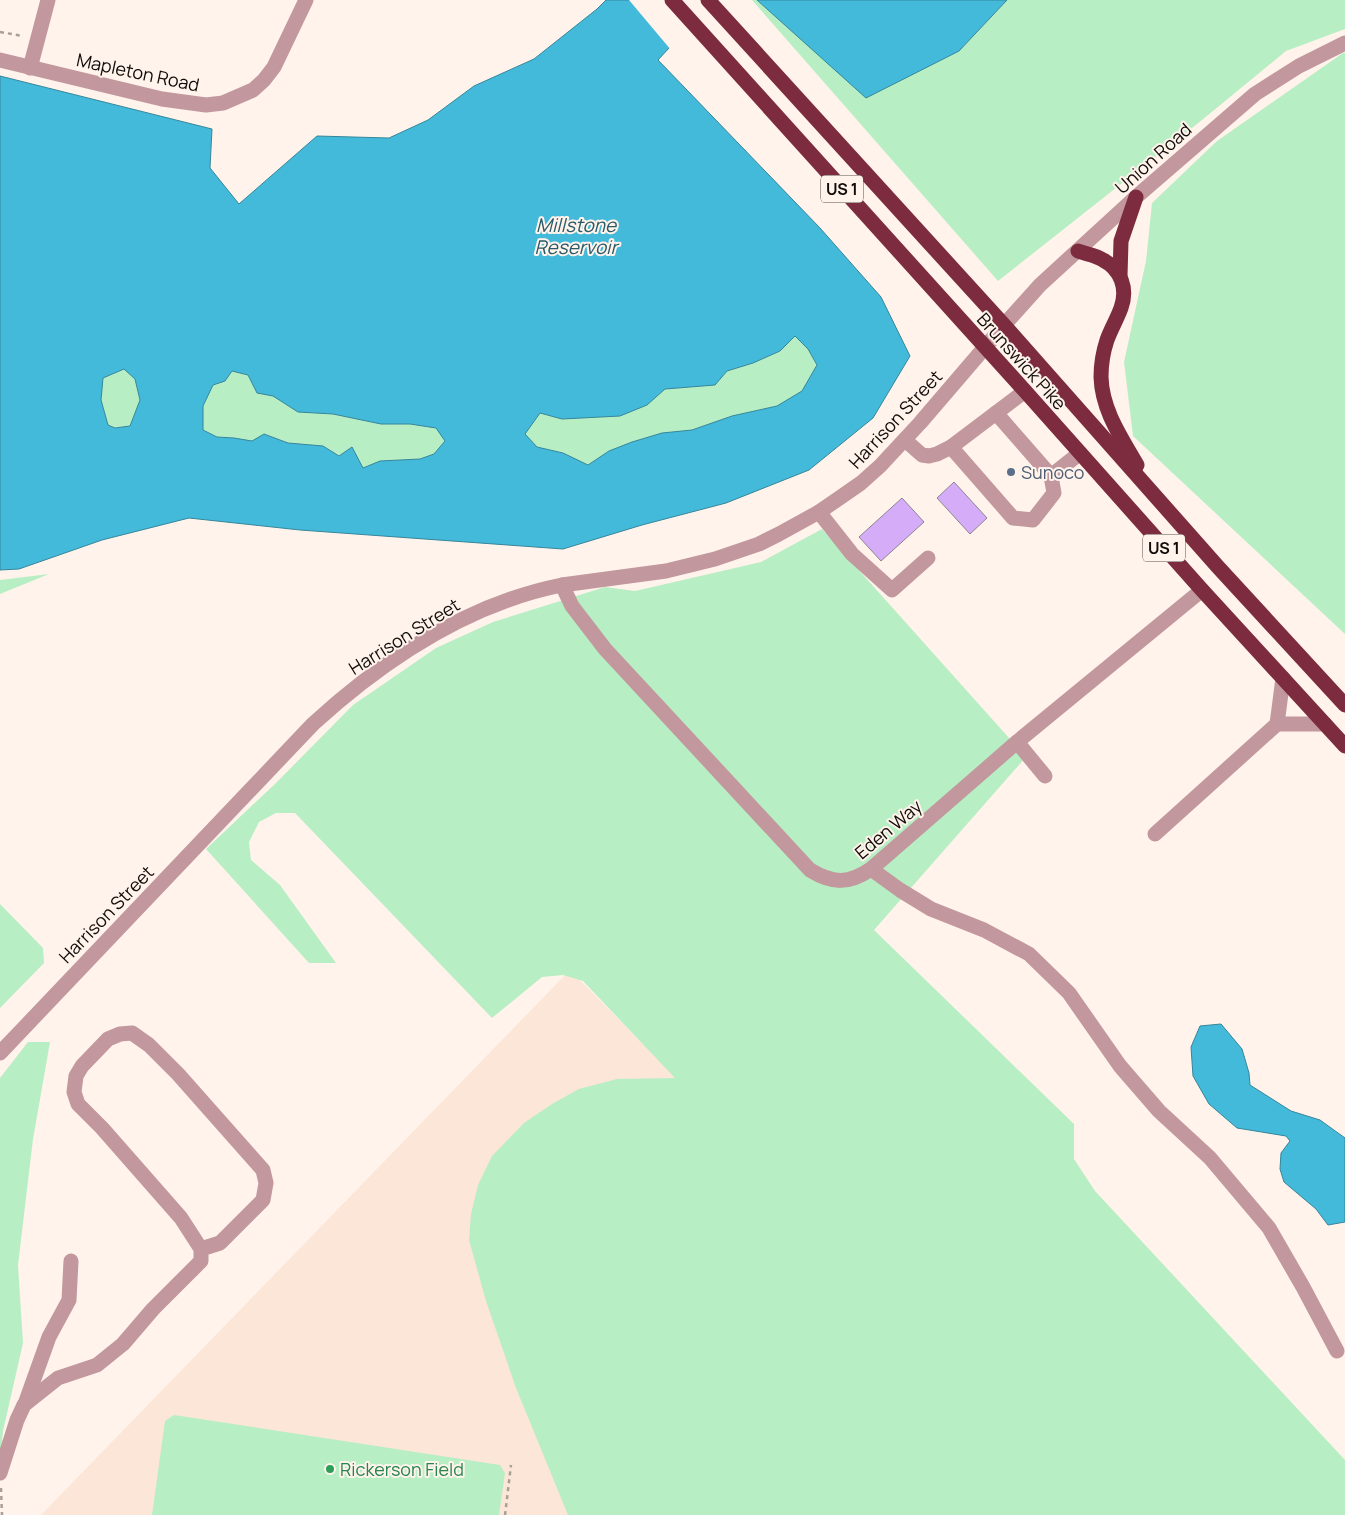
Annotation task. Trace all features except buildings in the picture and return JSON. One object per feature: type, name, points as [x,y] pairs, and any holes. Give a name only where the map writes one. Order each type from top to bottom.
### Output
[{"type":"highway","name":"Brunswick Pike","points":[[672,0],[1202,590],[1345,746]]},
{"type":"highway","name":"Brunswick Pike","points":[[713,5],[1004,325],[1218,567],[1345,705]]},
{"type":"highway","points":[[1120,276],[1121,241],[1136,197]]},
{"type":"highway","points":[[1078,251],[1101,258],[1107,262],[1117,270],[1123,284],[1124,300],[1106,341],[1103,353],[1101,372],[1103,392],[1116,430],[1156,496]]},
{"type":"street","points":[[30,68],[48,0]]},
{"type":"street","name":"Mapleton Road","points":[[0,60],[177,101],[206,104],[223,102],[253,90],[264,80],[274,66],[306,0]]},
{"type":"street","name":"Union Road","points":[[1004,325],[1040,285],[1136,197],[1255,94],[1299,66],[1345,43]]},
{"type":"street","name":"Harrison Street","points":[[0,1052],[293,744],[335,704],[396,659],[458,622],[507,600],[562,585],[666,572],[715,559],[759,544],[786,531],[819,512],[861,483],[905,440],[1004,325]]},
{"type":"street","points":[[905,440],[922,455],[937,454],[951,447],[1025,391]]},
{"type":"street","points":[[951,447],[1013,518],[1033,520],[1054,494],[1051,476],[996,414]]},
{"type":"street","points":[[1051,476],[1080,453]]},
{"type":"street","points":[[819,512],[852,554],[892,590],[928,558]]},
{"type":"street","name":"Eden Way","points":[[562,585],[572,606],[605,650],[810,870],[822,878],[834,881],[848,880],[861,876],[872,869],[1017,742],[1202,590]]},
{"type":"street","points":[[1155,834],[1277,724],[1283,678]]},
{"type":"street","points":[[1277,724],[1325,724]]},
{"type":"street","points":[[1017,742],[1045,776]]},
{"type":"street","points":[[872,869],[900,890],[931,908],[984,930],[1029,954],[1069,993],[1120,1066],[1160,1110],[1210,1158],[1269,1228],[1337,1351]]},
{"type":"street","points":[[24,1406],[58,1378],[97,1366],[123,1344],[153,1309],[201,1261],[201,1249],[181,1218],[102,1128],[78,1104],[74,1092],[76,1076],[82,1066],[108,1039],[120,1034],[132,1033],[149,1045],[178,1074],[263,1170],[266,1183],[263,1200],[220,1243],[201,1249]]},
{"type":"street","points":[[0,1473],[17,1420],[49,1337],[70,1300],[71,1261]]},
{"type":"path","points":[[0,32],[38,37]]},
{"type":"path","points":[[505,1515],[511,1465]]},
{"type":"path","points":[[0,1484],[2,1515]]},
{"type":"shaded area","points":[[570,970],[1108,1515],[41,1515]]},
{"type":"green space","points":[[752,0],[959,51],[1007,0],[1345,0],[1345,29],[1286,51],[998,281]]},
{"type":"green space","points":[[1345,53],[1345,634],[1133,436],[1124,362],[1146,261],[1152,203],[1217,141]]},
{"type":"green space","points":[[795,336],[808,349],[817,366],[802,391],[777,406],[732,416],[692,430],[662,433],[609,451],[588,465],[563,453],[537,447],[524,434],[540,413],[563,419],[647,405],[665,389],[715,385],[727,371],[753,363],[780,351]]},
{"type":"green space","points":[[124,369],[135,379],[140,400],[130,426],[115,428],[108,425],[101,400],[103,378]]},
{"type":"green space","points":[[232,371],[248,375],[257,393],[273,395],[298,412],[333,414],[381,424],[410,424],[436,428],[445,441],[434,454],[420,459],[380,461],[363,469],[323,446],[288,443],[264,434],[252,442],[217,437],[203,430],[203,406],[213,385],[225,381]]},
{"type":"green space","points":[[822,529],[1026,757],[874,930],[1074,1124],[1074,1159],[1095,1191],[1345,1460],[1345,1515],[568,1515],[516,1388],[486,1301],[469,1240],[471,1214],[478,1185],[492,1156],[524,1123],[579,1089],[617,1079],[675,1078],[583,981],[563,975],[542,977],[492,1018],[295,813],[276,813],[259,822],[249,842],[251,860],[280,885],[336,963],[309,963],[206,849],[276,783],[353,705],[436,648],[493,622],[605,587],[635,591],[761,562]]},
{"type":"green space","points":[[49,574],[0,594],[0,580]]},
{"type":"green space","points":[[0,904],[43,948],[44,963],[0,1008]]},
{"type":"green space","points":[[28,1042],[50,1042],[33,1139],[18,1265],[23,1343],[3,1431],[0,1458],[0,1078]]},
{"type":"green space","name":"Rickerson Field","points":[[174,1415],[500,1465],[505,1473],[499,1515],[152,1515],[165,1421]]},
{"type":"water","name":"Millstone Reservoir","points":[[606,0],[713,0],[658,60],[820,228],[881,297],[910,356],[873,418],[809,470],[726,503],[642,525],[563,549],[300,530],[189,518],[102,540],[19,569],[0,570],[0,76],[212,129],[210,168],[239,204],[317,136],[389,138],[428,120],[474,86],[534,59]],"holes":[[[795,336],[808,349],[817,365],[802,391],[777,406],[732,416],[692,430],[662,433],[632,442],[609,451],[588,465],[563,453],[537,447],[525,434],[540,413],[562,419],[620,416],[647,405],[665,389],[715,385],[727,371],[753,363],[780,351]],[[124,369],[135,379],[140,400],[130,426],[115,428],[108,425],[101,400],[103,378]],[[232,371],[248,375],[257,393],[273,396],[298,412],[333,414],[381,424],[410,424],[436,428],[445,441],[434,454],[420,459],[380,461],[363,468],[352,447],[339,456],[323,446],[288,443],[264,434],[252,441],[217,437],[203,430],[203,406],[213,385],[225,381]]]},
{"type":"water","points":[[757,0],[1007,0],[959,51],[866,98]]},
{"type":"water","points":[[1221,1024],[1242,1049],[1249,1073],[1250,1085],[1291,1111],[1320,1120],[1345,1138],[1345,1222],[1328,1225],[1316,1209],[1284,1182],[1280,1169],[1281,1153],[1290,1141],[1286,1136],[1237,1128],[1209,1104],[1193,1076],[1191,1047],[1200,1026]]},
{"type":"pier","points":[[629,0],[716,0],[671,50]]},
{"type":"place","name":"Sunoco","points":[[1011,472]]},
{"type":"place","name":"Rickerson Field","points":[[330,1469]]}]
